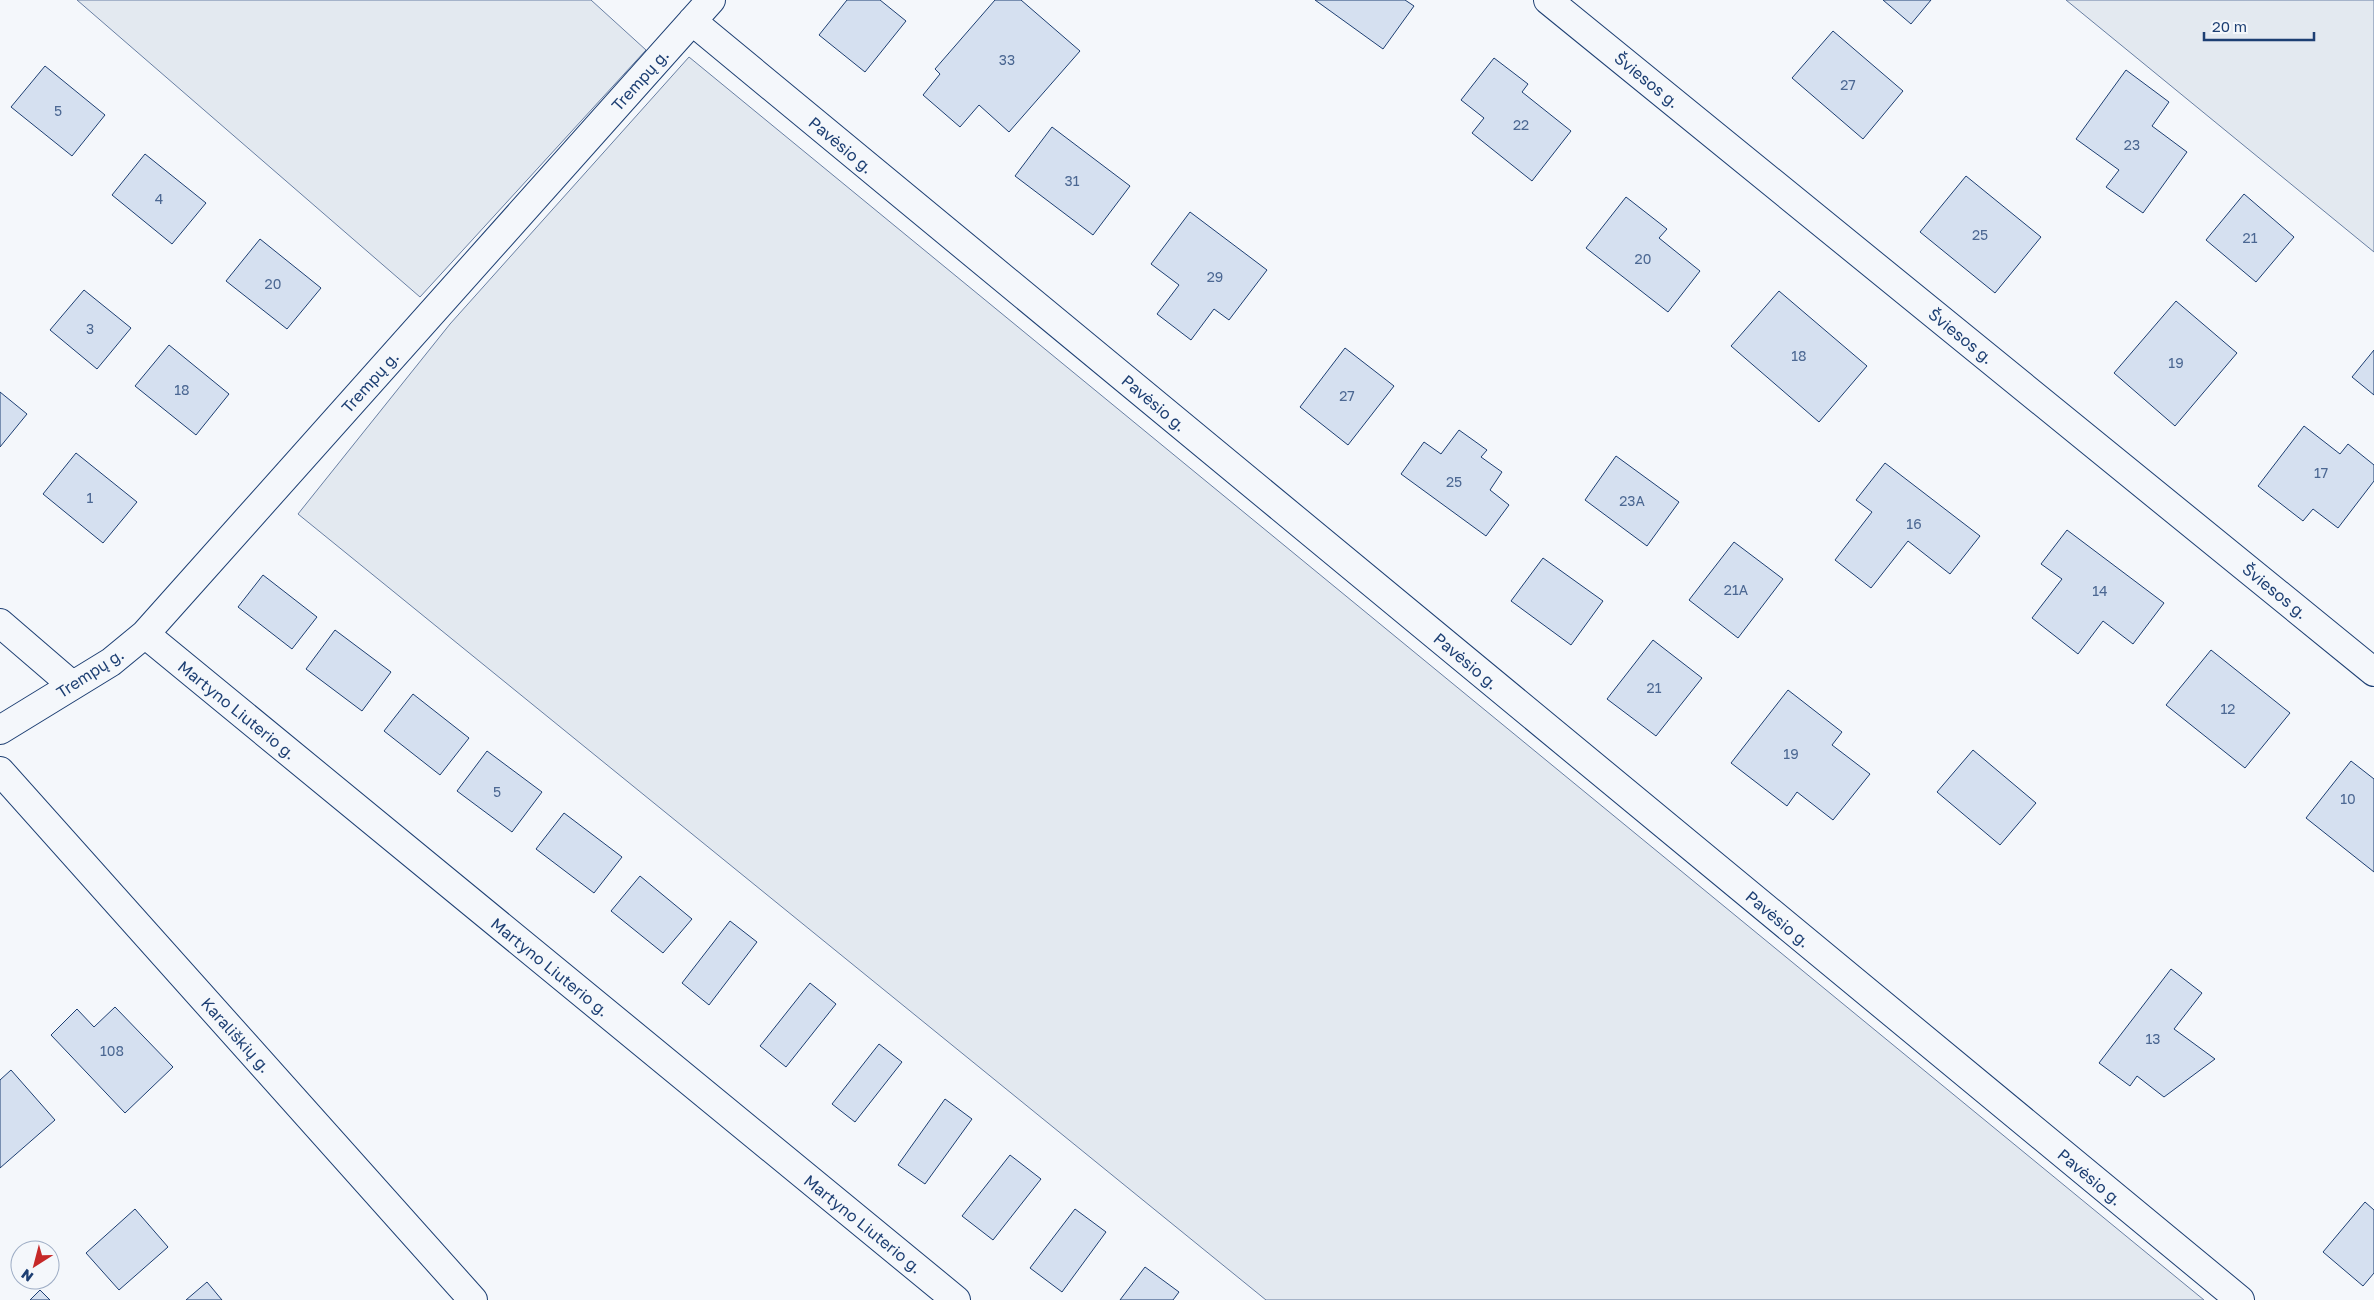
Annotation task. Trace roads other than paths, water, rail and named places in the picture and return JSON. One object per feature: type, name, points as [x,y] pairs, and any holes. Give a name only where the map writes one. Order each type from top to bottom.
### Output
[{"type":"street","name":"Trempų g.","points":[[0,730],[112,662],[145,634],[711,0]]},
{"type":"street","name":"Šviesos g.","points":[[1548,0],[2374,672]]},
{"type":"street","name":"Pavėsio g.","points":[[692,21],[2240,1300]]},
{"type":"street","points":[[0,623],[72,685]]},
{"type":"street","name":"Martyno Liuterio g.","points":[[145,634],[956,1300]]},
{"type":"street","name":"Karališkių g.","points":[[0,771],[473,1300]]}]
